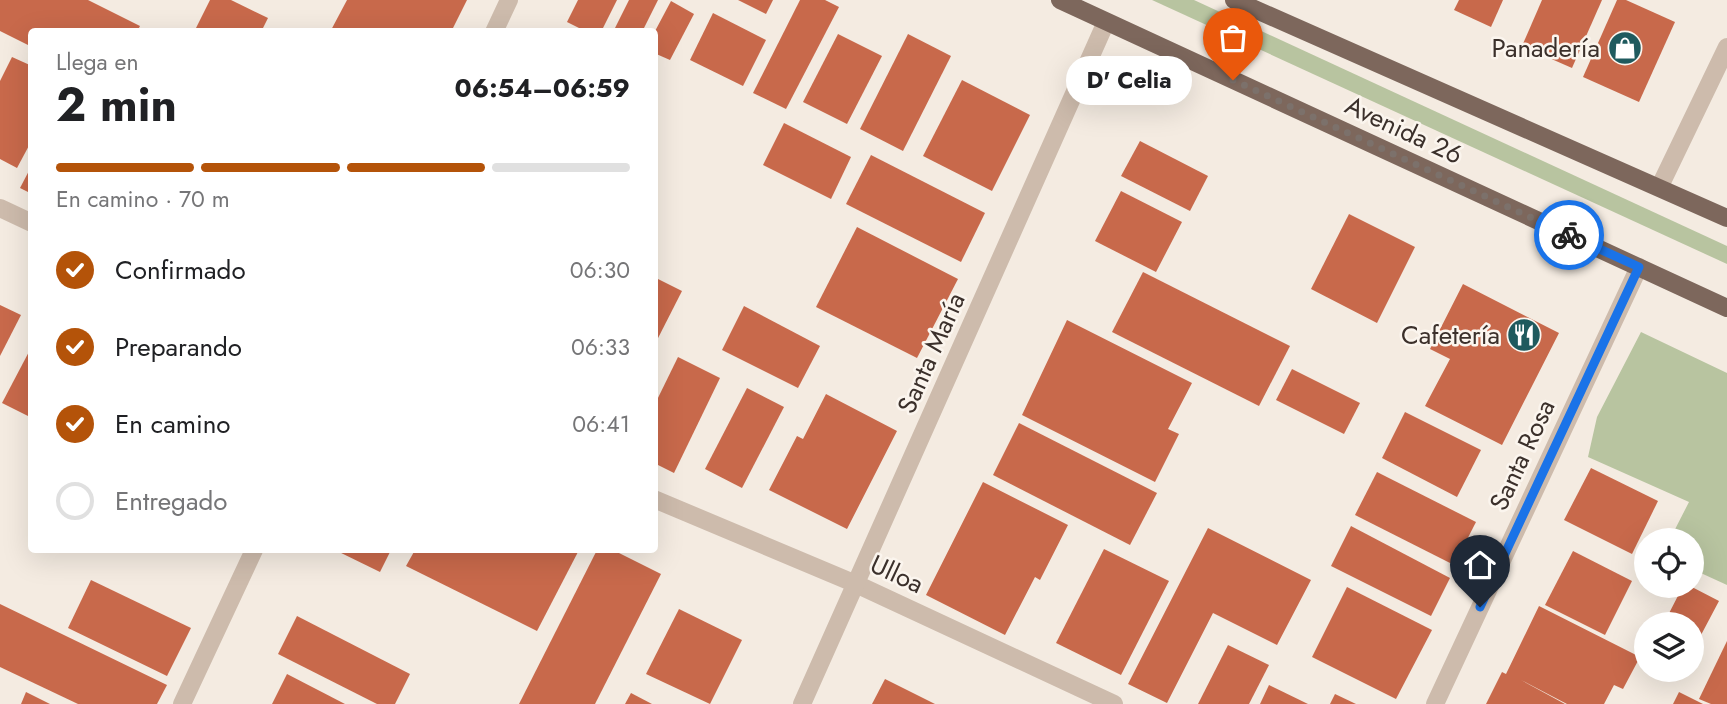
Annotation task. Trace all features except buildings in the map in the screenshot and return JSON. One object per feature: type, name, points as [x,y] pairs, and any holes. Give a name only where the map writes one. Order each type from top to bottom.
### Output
[{"type":"main road","name":"Avenida 26","points":[[1060,0],[1727,308]]},
{"type":"main road","name":"Avenida 26","points":[[1234,0],[1660,186],[1727,218]]},
{"type":"street","points":[[496,28],[509,0]]},
{"type":"street","name":"Santa María","points":[[802,704],[1106,22]]},
{"type":"street","points":[[1660,186],[1727,47]]},
{"type":"street","points":[[0,208],[28,221]]},
{"type":"street","name":"Santa Rosa","points":[[1435,704],[1639,267]]},
{"type":"street","name":"Ulloa","points":[[658,501],[856,584],[1114,704]]},
{"type":"street","points":[[182,704],[253,553]]},
{"type":"green space","points":[[1152,0],[1194,0],[1727,246],[1727,264]]},
{"type":"green space","points":[[1641,332],[1727,373],[1727,585],[1704,574],[1704,528],[1676,528],[1689,502],[1588,457],[1597,417]]},
{"type":"way so far","points":[[1233,80],[1569,235]]},
{"type":"place","name":"Panadería","points":[[1625,48]]},
{"type":"place","name":"D' Celia","points":[[1233,80]]},
{"type":"place","name":"Cafetería","points":[[1524,335]]},
{"type":"route","points":[[1480,607],[1639,267],[1569,235]]}]
